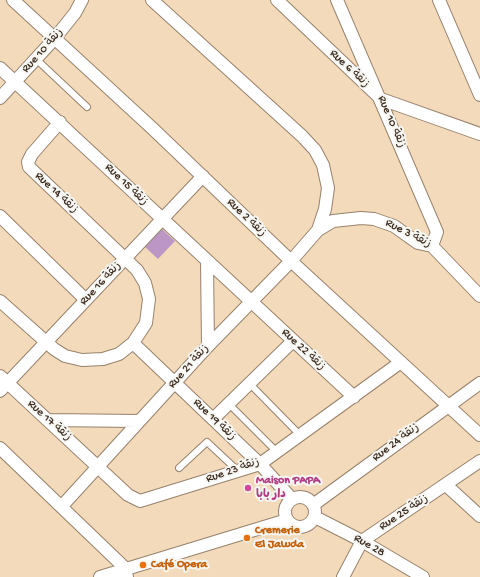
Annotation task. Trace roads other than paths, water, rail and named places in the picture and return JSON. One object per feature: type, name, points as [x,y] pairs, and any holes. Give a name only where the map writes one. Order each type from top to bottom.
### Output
[{"type":"street","name":"Rue 2 زنقة","points":[[13,0],[203,176],[291,261],[480,435]]},
{"type":"street","name":"Rue 10 زنقة","points":[[0,98],[55,38],[82,0]]},
{"type":"street","points":[[152,0],[302,136],[315,150],[323,165],[328,188],[325,209],[318,230]]},
{"type":"street","name":"Rue 6 زنقة","points":[[277,0],[381,99],[480,134]]},
{"type":"street","name":"Rue 10 زنقة","points":[[337,0],[381,99],[436,232],[432,246]]},
{"type":"street","points":[[438,0],[480,96]]},
{"type":"street","name":"Rue 15 زنقة","points":[[0,68],[60,122],[162,220],[252,303]]},
{"type":"street","name":"Rue 14 زنقة","points":[[60,122],[32,154],[28,162],[29,167],[126,258]]},
{"type":"street","name":"Rue 16 زنقة","points":[[3,383],[46,343],[203,176]]},
{"type":"street","points":[[0,216],[86,300]]},
{"type":"street","name":"Rue 3 زنقة","points":[[318,230],[333,221],[356,218],[374,219],[394,226],[418,242],[432,246],[480,296]]},
{"type":"street","name":"Rue 21 زنقة","points":[[62,506],[208,346],[252,303],[318,230]]},
{"type":"street","points":[[0,301],[46,343],[65,356],[89,361],[114,357],[133,343],[146,323],[149,299],[142,276],[126,258]]},
{"type":"street","points":[[207,261],[208,346]]},
{"type":"street","name":"Rue 22 زنقة","points":[[252,303],[354,397]]},
{"type":"street","points":[[213,419],[293,341]]},
{"type":"street","name":"Rue 19 زنقة","points":[[133,343],[260,464],[292,499]]},
{"type":"street","name":"Rue 23 زنقة","points":[[99,466],[128,495],[140,501],[260,464],[401,362]]},
{"type":"street","name":"Rue 17 زنقة","points":[[3,383],[48,420],[99,466]]},
{"type":"street","name":"Rue 24 زنقة","points":[[314,511],[448,405],[480,383]]},
{"type":"street","points":[[48,420],[139,421]]},
{"type":"street","points":[[3,456],[62,506],[126,573]]},
{"type":"street","name":"Rue 25 زنقة","points":[[343,577],[362,541],[446,486],[480,461]]},
{"type":"street","points":[[446,486],[480,516]]},
{"type":"street","points":[[304,497],[314,511],[310,523],[303,527],[295,526],[287,520],[285,508],[292,499],[304,497]]},
{"type":"street","name":"Rue 28","points":[[314,511],[423,577]]},
{"type":"street","points":[[100,577],[126,573],[287,520]]},
{"type":"lane","points":[[36,59],[87,107]]},
{"type":"lane","points":[[250,384],[300,435]]},
{"type":"lane","points":[[229,404],[277,452]]},
{"type":"lane","points":[[179,468],[207,442],[238,471]]},
{"type":"place","name":"Maison PAPA دار بابا","points":[[248,488]]},
{"type":"place","name":"Cremerie El Jawda","points":[[247,538]]},
{"type":"place","name":"Café Opera","points":[[143,565]]}]
